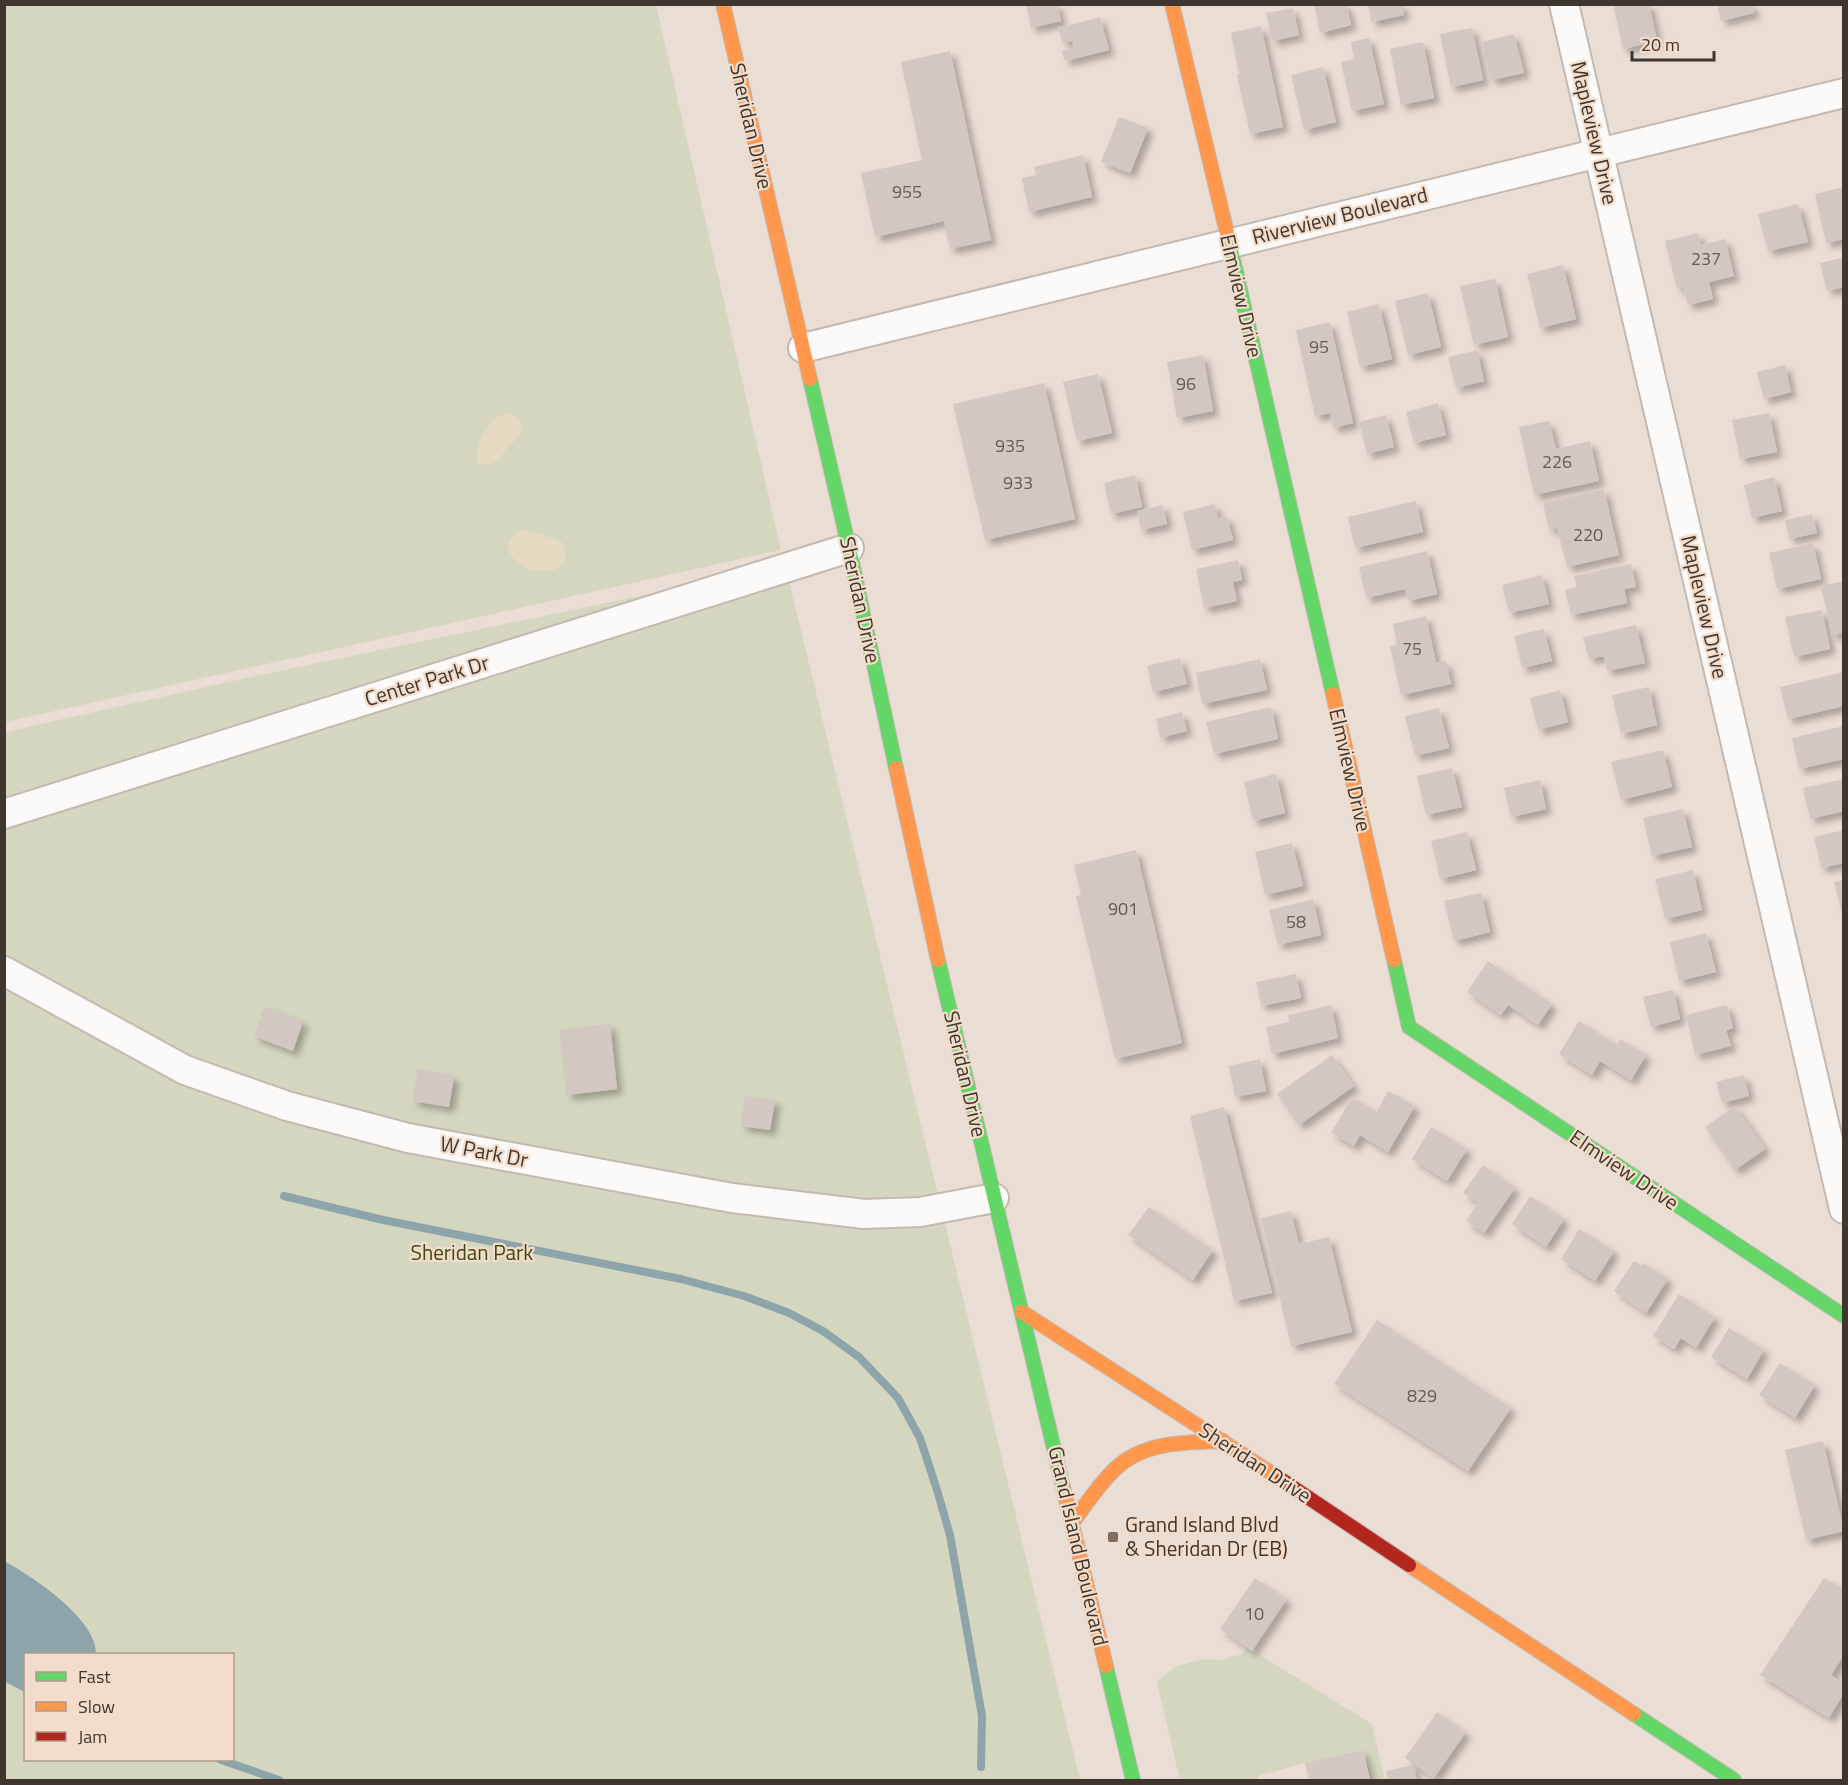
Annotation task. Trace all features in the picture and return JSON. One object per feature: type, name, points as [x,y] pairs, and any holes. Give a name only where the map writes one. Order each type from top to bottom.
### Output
[{"type":"main road","name":"Sheridan Drive","points":[[723,4],[849,548],[930,926],[1022,1312],[1222,1441],[1734,1780]]},
{"type":"main road","name":"Elmview Drive","points":[[1172,4],[1409,1027],[1844,1316]]},
{"type":"main road","name":"Grand Island Boulevard","points":[[1022,1312],[1134,1780]]},
{"type":"main road","points":[[1072,1523],[1108,1477],[1127,1459],[1143,1451],[1168,1445],[1222,1441]]},
{"type":"street","name":"Mapleview Drive","points":[[1564,4],[1844,1209]]},
{"type":"street","name":"Riverview Boulevard","points":[[803,348],[1844,93]]},
{"type":"street","name":"Center Park Dr","points":[[4,814],[849,548]]},
{"type":"street","name":"W Park Dr","points":[[4,971],[185,1070],[287,1106],[408,1138],[732,1198],[864,1214],[920,1212],[994,1198]]},
{"type":"green space","points":[[4,5],[656,5],[781,550],[5,722]]},
{"type":"green space","name":"Sheridan Park","points":[[737,569],[789,581],[1080,1780],[5,1780],[5,732],[251,677],[654,593]]},
{"type":"green space","points":[[1247,1647],[1372,1724],[1385,1780],[1370,1780],[1363,1750],[1258,1776],[1258,1780],[1180,1780],[1157,1683],[1177,1666],[1204,1659],[1222,1660],[1236,1655],[1240,1656]]},
{"type":"sand","points":[[506,413],[520,419],[523,431],[491,464],[477,462],[478,448],[488,426]]},
{"type":"sand","points":[[522,530],[562,542],[566,555],[556,569],[533,570],[522,565],[513,557],[508,548],[511,539]]},
{"type":"water","points":[[4,1561],[46,1588],[75,1613],[86,1627],[96,1653],[24,1653],[24,1692],[5,1682]]},
{"type":"building","points":[[1026,4],[1057,4],[1061,21],[1031,28]]},
{"type":"building","points":[[1314,4],[1346,4],[1351,25],[1320,33]]},
{"type":"building","points":[[1368,4],[1402,4],[1404,15],[1371,22]]},
{"type":"building","points":[[1613,4],[1649,4],[1657,41],[1623,49]]},
{"type":"building","points":[[1717,4],[1752,4],[1754,13],[1721,21]]},
{"type":"building","points":[[1293,8],[1299,35],[1272,41],[1266,13]]},
{"type":"building","points":[[1100,17],[1109,50],[1065,61],[1062,51],[1074,48],[1072,41],[1063,43],[1058,28]]},
{"type":"building","points":[[1261,26],[1283,127],[1250,134],[1237,75],[1239,74],[1231,33]]},
{"type":"building","points":[[1472,28],[1483,80],[1451,87],[1440,34]]},
{"type":"building","points":[[1514,34],[1524,73],[1491,80],[1482,42]]},
{"type":"building","points":[[1369,38],[1384,104],[1352,111],[1341,62],[1354,59],[1351,42]]},
{"type":"building","points":[[1423,42],[1434,98],[1401,105],[1390,49]]},
{"type":"building","points":[[950,51],[991,240],[950,249],[944,221],[875,237],[861,173],[922,160],[901,62]]},
{"type":"building","points":[[1323,67],[1336,122],[1304,130],[1291,75]]},
{"type":"building","points":[[1119,117],[1148,128],[1130,173],[1101,162]]},
{"type":"building","points":[[1083,155],[1092,197],[1029,212],[1022,178],[1036,175],[1034,167]]},
{"type":"building","points":[[1844,187],[1844,239],[1826,243],[1815,194]]},
{"type":"building","points":[[1798,204],[1808,242],[1768,251],[1758,214]]},
{"type":"building","points":[[1698,233],[1701,245],[1725,239],[1734,276],[1709,282],[1713,299],[1688,305],[1683,287],[1677,288],[1665,241]]},
{"type":"building","points":[[1841,258],[1844,267],[1844,287],[1827,291],[1820,263]]},
{"type":"building","points":[[1563,265],[1576,319],[1540,328],[1527,274]]},
{"type":"building","points":[[1495,279],[1508,337],[1474,345],[1460,286]]},
{"type":"building","points":[[1428,293],[1441,347],[1408,355],[1395,301]]},
{"type":"building","points":[[1379,304],[1392,359],[1360,367],[1347,312]]},
{"type":"building","points":[[1330,322],[1353,423],[1333,428],[1330,413],[1315,416],[1296,330]]},
{"type":"building","points":[[1477,350],[1484,381],[1456,388],[1448,357]]},
{"type":"building","points":[[1203,355],[1213,411],[1177,418],[1167,362]]},
{"type":"building","points":[[1785,365],[1791,392],[1764,399],[1757,372]]},
{"type":"building","points":[[1098,374],[1112,433],[1077,441],[1063,382]]},
{"type":"building","points":[[1044,383],[1075,519],[985,540],[953,404]]},
{"type":"building","points":[[1438,403],[1446,435],[1414,443],[1406,412]]},
{"type":"building","points":[[1769,413],[1777,452],[1740,459],[1732,420]]},
{"type":"building","points":[[1386,415],[1394,447],[1367,454],[1359,422]]},
{"type":"building","points":[[1549,421],[1556,449],[1590,441],[1599,481],[1534,495],[1519,427]]},
{"type":"building","points":[[1135,475],[1142,507],[1111,514],[1104,483]]},
{"type":"building","points":[[1774,477],[1782,511],[1752,518],[1744,485]]},
{"type":"building","points":[[1604,489],[1619,555],[1567,567],[1557,528],[1549,530],[1543,503]]},
{"type":"building","points":[[1416,501],[1423,532],[1355,548],[1348,517]]},
{"type":"building","points":[[1215,504],[1218,518],[1227,516],[1233,540],[1192,550],[1183,512]]},
{"type":"building","points":[[1163,505],[1167,524],[1141,530],[1137,511]]},
{"type":"building","points":[[1812,514],[1817,533],[1789,539],[1785,520]]},
{"type":"building","points":[[1813,543],[1821,579],[1777,589],[1769,553]]},
{"type":"building","points":[[1427,551],[1437,594],[1408,601],[1405,589],[1366,598],[1359,567]]},
{"type":"building","points":[[1238,560],[1242,580],[1233,582],[1237,601],[1204,608],[1196,569]]},
{"type":"building","points":[[1631,564],[1636,587],[1624,589],[1627,603],[1571,615],[1565,590],[1577,587],[1574,576]]},
{"type":"building","points":[[1542,575],[1549,604],[1509,613],[1502,585]]},
{"type":"building","points":[[1844,581],[1844,633],[1832,635],[1821,586]]},
{"type":"building","points":[[1822,610],[1830,649],[1794,657],[1785,617]]},
{"type":"building","points":[[1426,616],[1436,663],[1446,661],[1451,684],[1401,695],[1390,646],[1397,645],[1393,624]]},
{"type":"building","points":[[1636,625],[1645,663],[1607,671],[1604,656],[1589,659],[1583,637]]},
{"type":"building","points":[[1544,629],[1552,661],[1522,668],[1514,636]]},
{"type":"building","points":[[1180,658],[1187,684],[1153,692],[1147,666]]},
{"type":"building","points":[[1260,659],[1267,690],[1202,704],[1196,673]]},
{"type":"building","points":[[1844,672],[1844,706],[1788,719],[1780,687]]},
{"type":"building","points":[[1649,687],[1657,725],[1621,734],[1612,695]]},
{"type":"building","points":[[1560,690],[1568,722],[1538,730],[1530,698]]},
{"type":"building","points":[[1271,707],[1278,739],[1214,754],[1206,722]]},
{"type":"building","points":[[1439,708],[1449,748],[1415,756],[1405,716]]},
{"type":"building","points":[[1182,712],[1187,731],[1160,738],[1156,719]]},
{"type":"building","points":[[1844,726],[1844,759],[1799,769],[1792,738]]},
{"type":"building","points":[[1663,750],[1672,787],[1621,800],[1611,762]]},
{"type":"building","points":[[1452,768],[1462,807],[1426,815],[1417,776]]},
{"type":"building","points":[[1276,774],[1285,813],[1253,821],[1244,782]]},
{"type":"building","points":[[1844,779],[1844,811],[1810,819],[1803,788]]},
{"type":"building","points":[[1540,780],[1546,809],[1511,817],[1504,788]]},
{"type":"building","points":[[1683,809],[1692,847],[1652,856],[1643,818]]},
{"type":"building","points":[[1844,830],[1844,863],[1821,868],[1814,837]]},
{"type":"building","points":[[1467,832],[1476,870],[1440,879],[1431,841]]},
{"type":"building","points":[[1292,843],[1303,886],[1265,895],[1255,852]]},
{"type":"building","points":[[1136,850],[1182,1043],[1115,1059],[1076,896],[1081,895],[1074,865]]},
{"type":"building","points":[[1693,870],[1702,910],[1665,919],[1655,879]]},
{"type":"building","points":[[1844,880],[1844,916],[1843,916],[1834,882]]},
{"type":"building","points":[[1481,893],[1490,932],[1454,941],[1444,901]]},
{"type":"building","points":[[1313,899],[1321,935],[1278,945],[1269,910]]},
{"type":"building","points":[[1706,933],[1716,972],[1679,981],[1670,942]]},
{"type":"building","points":[[1488,961],[1552,1004],[1538,1025],[1508,1005],[1501,1015],[1467,992]]},
{"type":"building","points":[[1296,974],[1301,998],[1261,1006],[1256,982]]},
{"type":"building","points":[[1673,990],[1680,1019],[1651,1027],[1643,997]]},
{"type":"building","points":[[1331,1005],[1338,1038],[1272,1054],[1266,1027],[1289,1022],[1288,1015]]},
{"type":"building","points":[[1727,1005],[1733,1028],[1726,1030],[1731,1046],[1695,1055],[1686,1015]]},
{"type":"building","points":[[264,1007],[303,1021],[293,1051],[254,1036]]},
{"type":"building","points":[[1579,1021],[1617,1045],[1620,1039],[1646,1055],[1631,1080],[1600,1061],[1592,1075],[1559,1054]]},
{"type":"building","points":[[610,1024],[617,1089],[567,1095],[559,1030]]},
{"type":"building","points":[[1332,1055],[1354,1086],[1299,1125],[1277,1094]]},
{"type":"building","points":[[1260,1059],[1266,1091],[1235,1097],[1229,1066]]},
{"type":"building","points":[[418,1069],[454,1076],[449,1107],[412,1101]]},
{"type":"building","points":[[1744,1075],[1749,1096],[1722,1103],[1716,1082]]},
{"type":"building","points":[[1388,1091],[1415,1106],[1388,1152],[1360,1135],[1354,1146],[1331,1133],[1352,1097],[1377,1112]]},
{"type":"building","points":[[745,1096],[775,1100],[770,1130],[741,1126]]},
{"type":"building","points":[[1735,1106],[1765,1149],[1735,1170],[1705,1127]]},
{"type":"building","points":[[1224,1107],[1272,1293],[1234,1301],[1190,1116]]},
{"type":"building","points":[[1431,1127],[1467,1149],[1447,1181],[1412,1159]]},
{"type":"building","points":[[1483,1165],[1515,1188],[1484,1233],[1466,1221],[1478,1203],[1463,1193]]},
{"type":"building","points":[[1530,1196],[1564,1219],[1546,1247],[1512,1224]]},
{"type":"building","points":[[1149,1207],[1213,1250],[1193,1280],[1128,1235]]},
{"type":"building","points":[[1291,1211],[1299,1244],[1329,1237],[1352,1332],[1291,1346],[1261,1218]]},
{"type":"building","points":[[1579,1229],[1614,1251],[1595,1281],[1561,1259]]},
{"type":"building","points":[[1634,1261],[1642,1266],[1644,1263],[1668,1279],[1646,1313],[1614,1291]]},
{"type":"building","points":[[1679,1294],[1715,1317],[1696,1348],[1681,1338],[1674,1349],[1653,1336]]},
{"type":"building","points":[[1377,1320],[1511,1408],[1468,1471],[1334,1384]]},
{"type":"building","points":[[1729,1328],[1764,1350],[1747,1379],[1711,1357]]},
{"type":"building","points":[[1780,1363],[1815,1385],[1795,1418],[1759,1395]]},
{"type":"building","points":[[1823,1441],[1844,1531],[1806,1540],[1785,1450]]},
{"type":"building","points":[[1255,1578],[1287,1599],[1252,1651],[1220,1629]]},
{"type":"building","points":[[1824,1578],[1844,1589],[1844,1655],[1831,1675],[1844,1684],[1844,1693],[1829,1718],[1760,1675]]},
{"type":"building","points":[[1437,1712],[1466,1732],[1434,1778],[1405,1758]]},
{"type":"building","points":[[1363,1750],[1370,1780],[1309,1780],[1305,1763]]},
{"type":"building","points":[[1413,1765],[1417,1780],[1388,1780],[1386,1771]]},
{"type":"waterway","points":[[284,1196],[383,1220],[681,1279],[744,1296],[789,1313],[823,1331],[859,1357],[898,1398],[920,1438],[937,1490],[950,1535],[982,1716],[981,1767]]},
{"type":"waterway","points":[[224,1761],[279,1780]]},
{"type":"traffic: fast","points":[[1228,237],[1333,694]]},
{"type":"traffic: fast","points":[[810,379],[896,768]]},
{"type":"traffic: fast","points":[[938,960],[1064,1491]]},
{"type":"traffic: fast","points":[[1394,960],[1409,1027],[1844,1316]]},
{"type":"traffic: fast","points":[[1106,1666],[1133,1780]]},
{"type":"traffic: fast","points":[[1634,1714],[1734,1780]]},
{"type":"traffic: slow","points":[[723,4],[810,379]]},
{"type":"traffic: slow","points":[[1172,4],[1228,237]]},
{"type":"traffic: slow","points":[[1333,694],[1394,960]]},
{"type":"traffic: slow","points":[[896,768],[938,960]]},
{"type":"traffic: slow","points":[[1022,1312],[1282,1480]]},
{"type":"traffic: slow","points":[[1072,1523],[1096,1490],[1124,1461],[1150,1449],[1164,1446],[1223,1441]]},
{"type":"traffic: slow","points":[[1064,1491],[1106,1666]]},
{"type":"traffic: slow","points":[[1409,1565],[1634,1714]]},
{"type":"traffic: jam","points":[[1282,1480],[1409,1565]]},
{"type":"place","name":"Grand Island Blvd & Sheridan Dr (EB)","points":[[1113,1537]]}]
